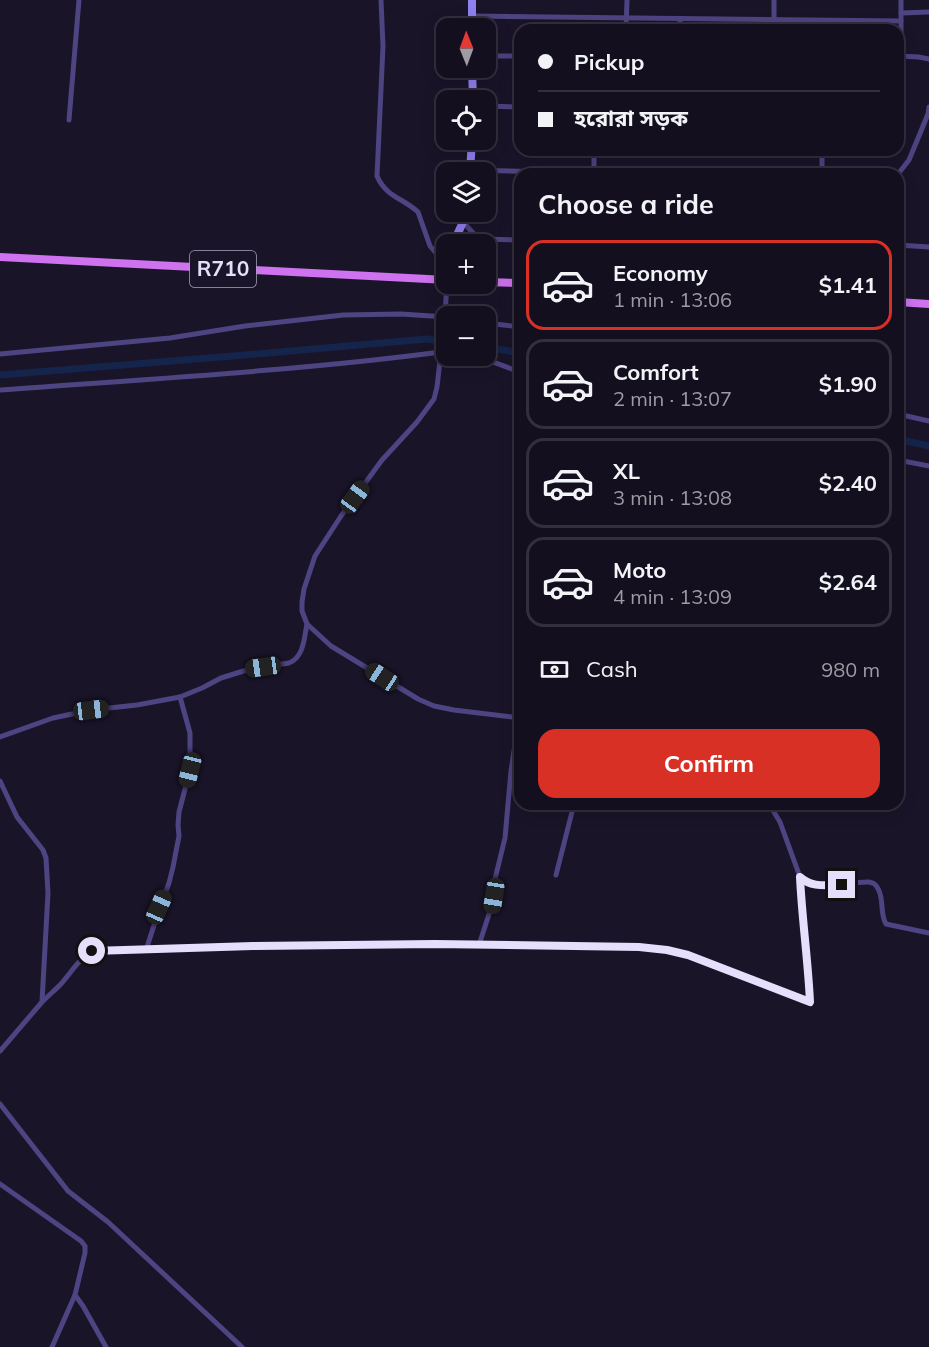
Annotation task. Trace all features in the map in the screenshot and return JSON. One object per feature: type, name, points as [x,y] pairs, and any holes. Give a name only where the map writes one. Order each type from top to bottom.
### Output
[{"type":"main road","points":[[472,0],[472,16]]},
{"type":"main road","points":[[458,234],[463,222]]},
{"type":"main road","name":"R710","points":[[0,257],[436,278]]},
{"type":"main road","points":[[496,282],[514,283]]},
{"type":"main road","points":[[904,302],[929,304]]},
{"type":"street","points":[[69,120],[78,0]]},
{"type":"street","points":[[381,0],[382,46],[377,176],[390,195],[418,212],[430,246],[436,253]]},
{"type":"street","points":[[626,24],[627,0]]},
{"type":"street","points":[[774,0],[774,24]]},
{"type":"street","points":[[901,0],[901,24]]},
{"type":"street","points":[[901,13],[929,12]]},
{"type":"street","points":[[472,16],[901,21]]},
{"type":"street","points":[[680,19],[680,24]]},
{"type":"street","points":[[496,56],[514,56]]},
{"type":"street","points":[[904,57],[929,59]]},
{"type":"street","points":[[496,106],[514,107]]},
{"type":"street","points":[[903,168],[909,160],[929,107]]},
{"type":"street","points":[[496,172],[514,172]]},
{"type":"street","points":[[463,222],[482,239],[514,240]]},
{"type":"street","points":[[904,245],[929,247]]},
{"type":"street","points":[[0,354],[170,338],[245,326],[344,315],[401,314],[436,316]]},
{"type":"street","points":[[496,324],[514,326]]},
{"type":"street","points":[[0,390],[306,367],[436,353]]},
{"type":"street","points":[[496,363],[514,370]]},
{"type":"street","points":[[441,366],[434,399],[423,416],[382,460],[315,556],[308,573],[302,611],[307,624],[331,646],[418,699],[434,706],[454,710],[514,717]]},
{"type":"street","points":[[904,415],[929,421]]},
{"type":"street","points":[[904,461],[929,466]]},
{"type":"street","points":[[0,737],[53,718],[180,697],[240,672],[289,663],[294,661],[300,652],[307,624]]},
{"type":"street","points":[[146,950],[173,867],[179,836],[179,812],[190,770],[190,733],[180,697]]},
{"type":"street","points":[[479,945],[492,908],[494,884],[505,838],[514,753]]},
{"type":"street","points":[[0,782],[17,817],[43,850],[46,858],[48,893],[42,1002]]},
{"type":"street","points":[[556,875],[572,810]]},
{"type":"street","points":[[0,1051],[83,957],[92,951],[435,944],[639,947],[688,955],[810,1002],[800,877],[780,822],[773,810]]},
{"type":"street","points":[[800,877],[807,883],[817,885],[869,882],[875,884],[879,888],[881,912],[886,924],[929,933]]},
{"type":"street","points":[[0,1104],[68,1191],[108,1222],[242,1347]]},
{"type":"street","points":[[0,1184],[85,1246],[86,1253],[75,1295],[52,1347]]},
{"type":"street","points":[[75,1295],[106,1347]]},
{"type":"waterway","points":[[0,375],[427,339],[436,340]]},
{"type":"waterway","points":[[496,349],[514,352]]},
{"type":"waterway","points":[[904,440],[929,446]]},
{"type":"route","points":[[92,951],[435,944],[639,947],[688,955],[810,1002],[800,877],[807,883],[817,885],[842,885]]}]
